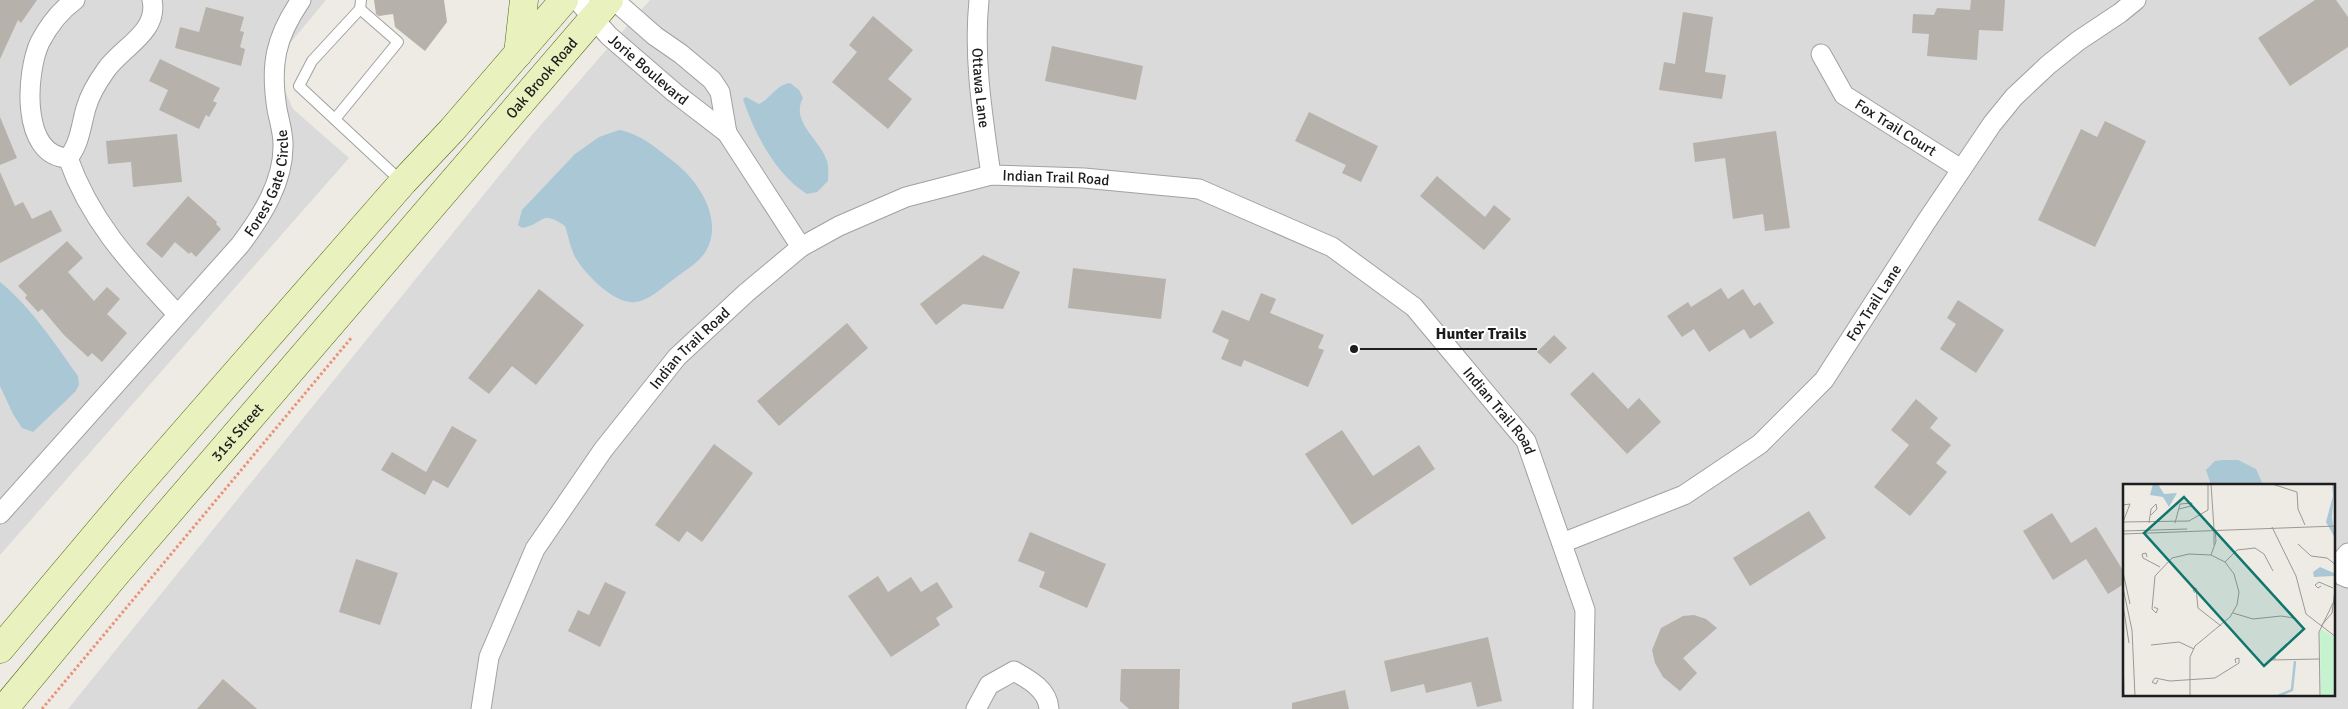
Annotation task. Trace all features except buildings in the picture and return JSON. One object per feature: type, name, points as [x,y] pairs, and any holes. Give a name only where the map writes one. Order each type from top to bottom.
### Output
[{"type":"main road","points":[[518,54],[524,0]]},
{"type":"main road","points":[[0,648],[133,491],[402,182],[452,130],[564,0]]},
{"type":"main road","name":"Oak Brook Road","points":[[475,158],[593,6]]},
{"type":"main road","name":"31st Street","points":[[4,709],[115,575],[475,158]]},
{"type":"street","points":[[68,158],[58,158],[42,143],[30,108],[29,82],[40,42],[55,19],[74,0]]},
{"type":"street","points":[[68,158],[77,144],[86,106],[94,88],[116,56],[150,25],[153,14],[152,0]]},
{"type":"street","name":"Forest Gate Circle","points":[[0,514],[259,221],[281,167],[283,143],[274,88],[274,60],[284,28],[300,0]]},
{"type":"street","name":"Jorie Boulevard","points":[[614,0],[655,36],[682,54],[712,80],[720,92],[727,133]]},
{"type":"street","name":"Ottawa Lane","points":[[979,0],[976,33],[978,80],[991,175]]},
{"type":"street","name":"Fox Trail Lane","points":[[1562,543],[1684,495],[1760,444],[1803,404],[1824,380],[1992,124],[2021,90],[2078,41],[2136,0]]},
{"type":"street","name":"Jorie Boulevard","points":[[593,6],[608,36],[668,88],[727,133],[801,247]]},
{"type":"street","name":"Fox Trail Court","points":[[1821,54],[1844,95],[1961,169]]},
{"type":"street","points":[[68,158],[77,183],[108,236],[177,314]]},
{"type":"street","name":"Indian Trail Road","points":[[481,709],[488,657],[535,549],[603,450],[677,357],[746,293],[801,247],[839,226],[897,200],[991,175],[1084,178],[1200,189],[1332,247],[1414,307],[1526,441],[1586,610],[1583,709]]},
{"type":"street","points":[[2348,553],[2342,560],[2341,575],[2348,578]]},
{"type":"street","points":[[976,709],[989,685],[1014,671],[1032,681],[1048,698],[1049,709]]},
{"type":"lane","points":[[335,118],[398,42],[361,5],[312,61],[299,86],[402,182]]},
{"type":"path","points":[[42,709],[358,331]]},
{"type":"shaded area","points":[[0,0],[326,0],[286,48],[281,69],[285,91],[293,109],[349,158],[0,555]]},
{"type":"shaded area","points":[[650,0],[2348,0],[2348,709],[68,709],[532,135]]},
{"type":"water","points":[[790,83],[799,90],[803,98],[800,115],[803,123],[828,163],[828,181],[817,192],[807,194],[785,176],[776,165],[753,126],[743,99],[746,97],[759,104],[781,86]]},
{"type":"water","points":[[619,130],[634,134],[648,142],[683,170],[700,190],[710,214],[712,227],[711,239],[706,251],[699,259],[656,293],[635,302],[627,302],[609,293],[584,270],[574,255],[565,226],[557,221],[546,218],[522,228],[518,225],[522,210],[575,154],[599,137]]},
{"type":"water","points":[[0,282],[32,314],[78,376],[79,385],[75,392],[33,432],[22,428],[0,386]]},
{"type":"water","points":[[2238,460],[2256,469],[2263,484],[2211,484],[2206,470],[2215,461]]},
{"type":"place","name":"Hunter Trails","points":[[1354,349]]}]
